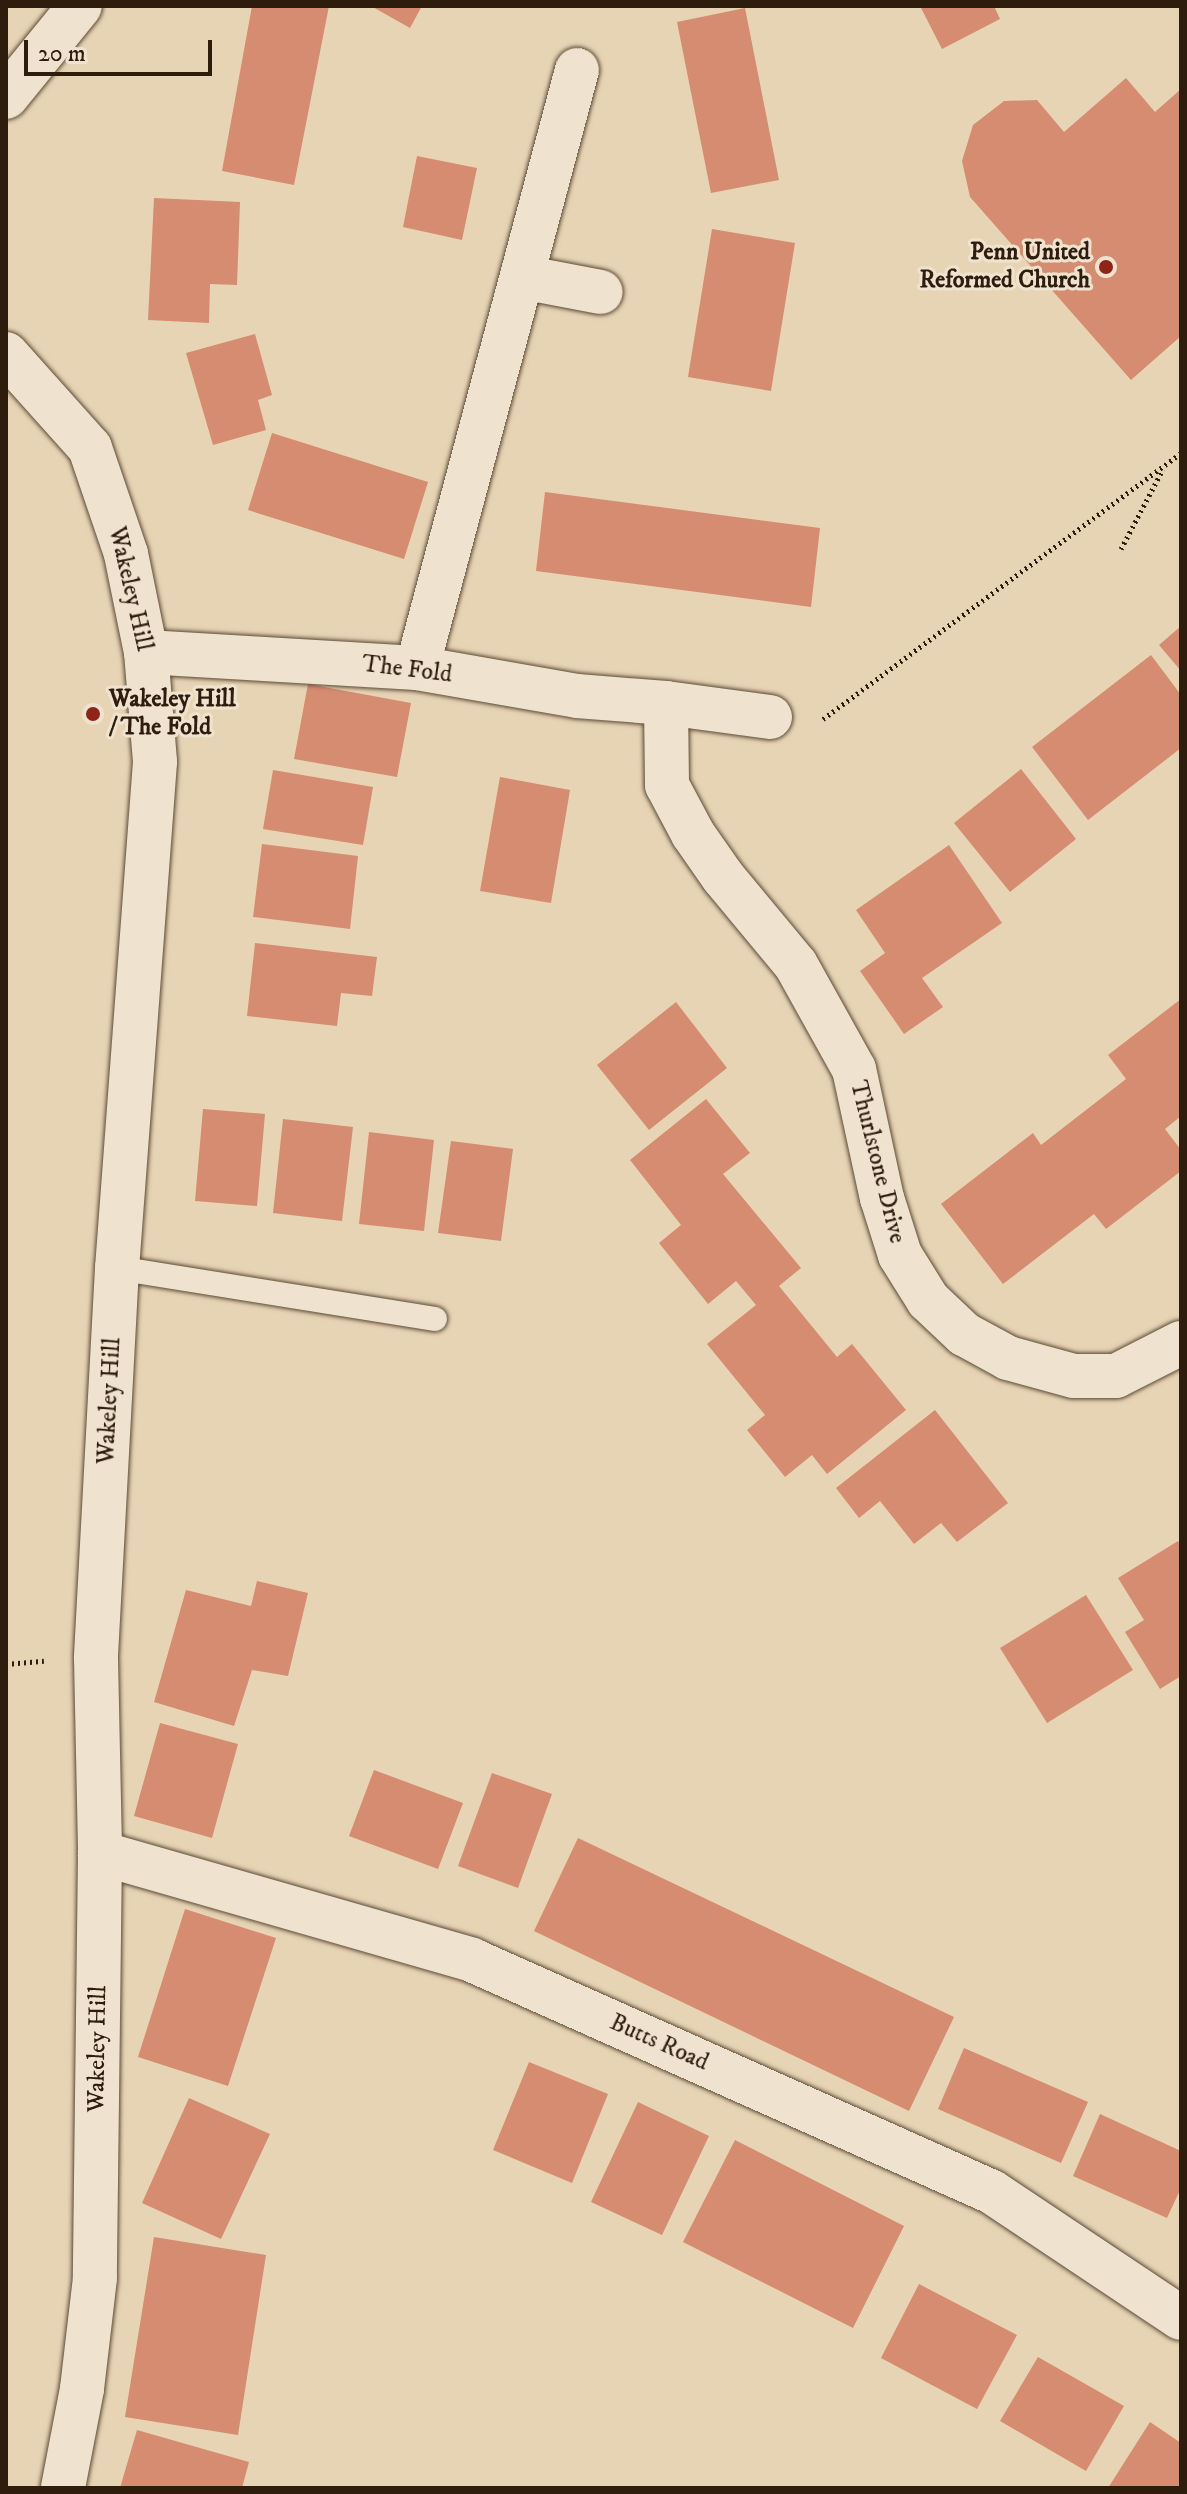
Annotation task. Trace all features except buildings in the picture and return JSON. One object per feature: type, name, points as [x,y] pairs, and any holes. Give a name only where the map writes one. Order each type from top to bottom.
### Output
[{"type":"street","points":[[6,97],[80,6]]},
{"type":"street","points":[[417,668],[577,70]]},
{"type":"street","points":[[522,277],[601,292]]},
{"type":"street","name":"Wakeley Hill","points":[[6,354],[90,448],[126,554],[146,652],[155,762],[117,1268],[96,1658],[100,1853],[95,2278],[82,2389],[63,2488]]},
{"type":"street","name":"The Fold","points":[[146,652],[417,668],[577,696],[666,703]]},
{"type":"street","points":[[666,703],[770,717]]},
{"type":"street","name":"Thurlstone Drive","points":[[666,703],[667,785],[693,834],[723,877],[796,965],[854,1069],[882,1198],[900,1255],[928,1300],[964,1334],[1008,1358],[1074,1376],[1116,1376],[1181,1343]]},
{"type":"street","name":"Butts Road","points":[[100,1853],[472,1960],[992,2192],[1181,2318]]},
{"type":"lane","points":[[117,1268],[435,1319]]},
{"type":"path","points":[[770,717],[824,719],[1181,453]]},
{"type":"path","points":[[1121,549],[1164,466]]},
{"type":"place","name":"Penn United Reformed Church","points":[[1106,267]]},
{"type":"place","name":"Wakeley Hill / The Fold","points":[[93,714]]}]
